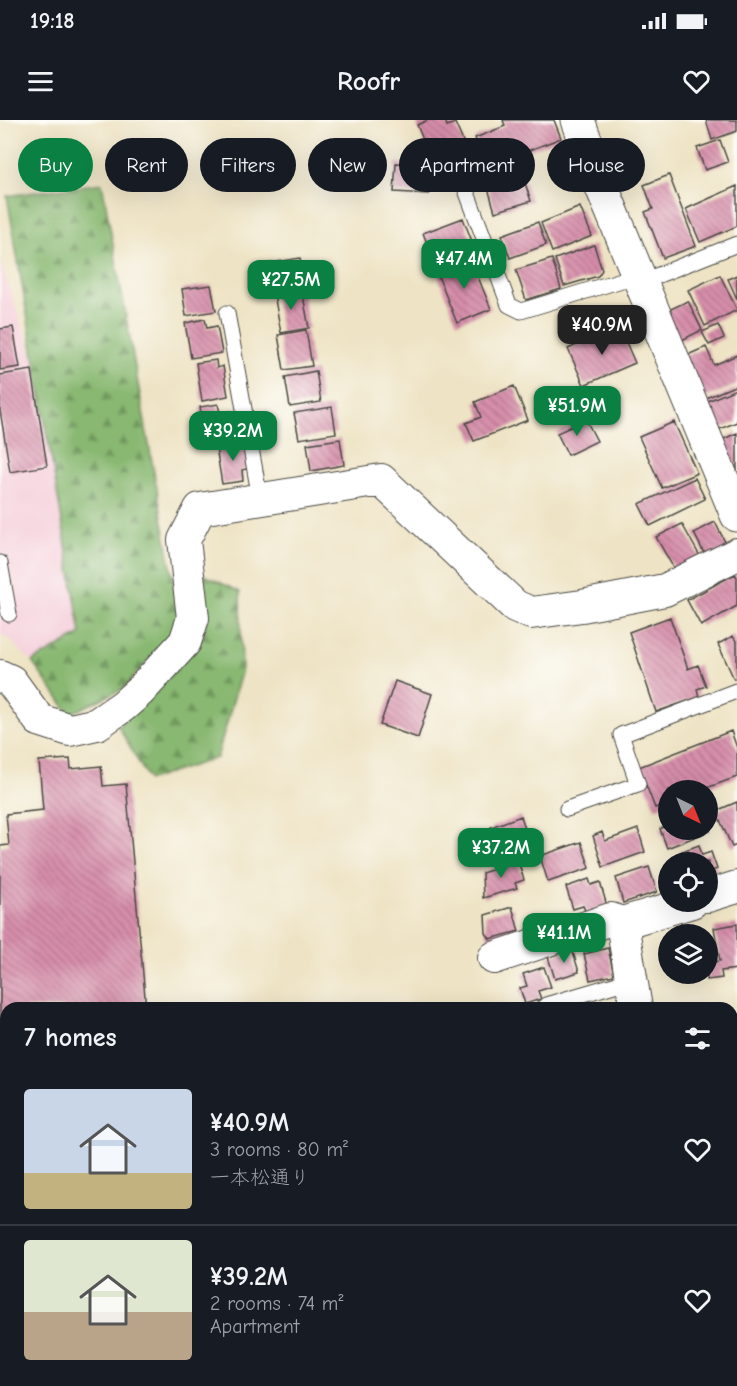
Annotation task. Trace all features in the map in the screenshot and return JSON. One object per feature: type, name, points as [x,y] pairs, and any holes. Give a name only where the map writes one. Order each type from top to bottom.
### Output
[{"type":"street","points":[[578,120],[601,185],[737,515]]},
{"type":"street","points":[[0,676],[11,681],[39,720],[70,730],[97,724],[140,691],[185,642],[193,618],[184,540],[200,509],[260,499],[381,480],[515,606],[531,613],[665,590],[737,554]]},
{"type":"street","points":[[718,893],[737,887]]},
{"type":"street","points":[[494,958],[611,919],[622,924],[660,912]]},
{"type":"street","points":[[622,924],[634,994]]},
{"type":"lane","points":[[467,192],[509,305],[521,311],[639,278],[737,244]]},
{"type":"lane","points":[[227,313],[260,499]]},
{"type":"lane","points":[[0,563],[9,614]]},
{"type":"lane","points":[[567,808],[638,784],[621,735],[736,691]]},
{"type":"lane","points":[[570,1002],[634,994]]},
{"type":"shaded area","points":[[0,262],[36,366],[81,635],[32,662],[7,637],[0,635]]},
{"type":"green space","points":[[102,183],[181,623],[123,689],[70,714],[32,662],[81,634],[7,196],[36,192],[93,192],[93,184]]},
{"type":"green space","points":[[200,573],[240,592],[242,669],[217,758],[149,780],[118,726],[176,670],[205,632]]},
{"type":"building","points":[[428,120],[445,120],[447,126],[455,123],[462,138],[422,138],[417,125]]},
{"type":"building","points":[[503,120],[554,120],[561,138],[547,138],[547,143],[535,148],[535,138],[475,138],[505,126]]},
{"type":"building","points":[[706,120],[737,120],[737,131],[712,140]]},
{"type":"building","points":[[720,140],[728,162],[705,170],[697,148]]},
{"type":"building","points":[[396,163],[399,163],[399,192],[429,192],[429,194],[394,192]]},
{"type":"building","points":[[669,175],[696,246],[663,258],[645,212],[653,209],[645,185]]},
{"type":"building","points":[[737,186],[737,226],[700,242],[686,209]]},
{"type":"building","points":[[489,192],[528,192],[531,201],[495,212]]},
{"type":"building","points":[[580,207],[592,236],[552,252],[541,223]]},
{"type":"building","points":[[463,218],[475,249],[435,264],[423,233]]},
{"type":"building","points":[[538,222],[546,245],[510,258],[502,235]]},
{"type":"building","points":[[594,245],[602,270],[598,276],[564,286],[555,259]]},
{"type":"building","points":[[470,257],[491,309],[457,323],[436,271]]},
{"type":"building","points":[[300,258],[304,285],[269,291],[264,264]]},
{"type":"building","points":[[552,259],[561,289],[526,300],[516,270]]},
{"type":"building","points":[[720,275],[737,310],[705,326],[688,290]]},
{"type":"building","points":[[737,275],[737,299],[728,279]]},
{"type":"building","points":[[211,285],[216,311],[186,316],[182,289]]},
{"type":"building","points":[[302,290],[309,328],[281,333],[274,294]]},
{"type":"building","points":[[688,301],[702,330],[674,344],[660,314]]},
{"type":"building","points":[[205,319],[207,328],[217,326],[222,353],[191,358],[185,323]]},
{"type":"building","points":[[718,325],[724,338],[709,345],[702,332]]},
{"type":"building","points":[[619,326],[635,363],[584,385],[568,349]]},
{"type":"building","points":[[13,327],[20,367],[0,370],[0,329]]},
{"type":"building","points":[[306,330],[312,366],[284,370],[278,335]]},
{"type":"building","points":[[706,347],[714,365],[737,355],[737,385],[701,400],[683,357]]},
{"type":"building","points":[[216,360],[217,368],[223,366],[228,396],[202,401],[196,363]]},
{"type":"building","points":[[32,370],[47,466],[10,472],[0,410],[0,375]]},
{"type":"building","points":[[316,371],[321,402],[290,407],[285,377]]},
{"type":"building","points":[[514,386],[528,420],[474,441],[466,423],[481,417],[475,402]]},
{"type":"building","points":[[736,389],[737,422],[710,433],[698,405]]},
{"type":"building","points":[[218,404],[220,413],[232,411],[236,439],[206,444],[200,407]]},
{"type":"building","points":[[332,407],[336,433],[299,439],[294,413]]},
{"type":"building","points":[[586,420],[597,441],[568,455],[557,433]]},
{"type":"building","points":[[674,422],[697,473],[662,488],[639,437]]},
{"type":"building","points":[[737,433],[737,485],[717,442]]},
{"type":"building","points":[[340,439],[344,465],[311,471],[307,444]]},
{"type":"building","points":[[246,442],[250,468],[242,470],[243,481],[222,484],[216,447]]},
{"type":"building","points":[[695,478],[705,499],[650,526],[639,504]]},
{"type":"building","points":[[715,522],[730,552],[709,563],[694,533]]},
{"type":"building","points":[[682,524],[702,560],[677,574],[656,537]]},
{"type":"building","points":[[735,574],[737,577],[737,606],[701,626],[687,600]]},
{"type":"building","points":[[670,617],[688,669],[698,665],[706,686],[697,689],[699,697],[656,712],[629,632]]},
{"type":"building","points":[[733,636],[737,643],[737,677],[734,679],[718,644]]},
{"type":"building","points":[[395,681],[432,694],[418,738],[380,725]]},
{"type":"building","points":[[731,731],[737,748],[737,777],[718,784],[718,780],[658,780],[658,807],[655,808],[639,767]]},
{"type":"building","points":[[70,759],[71,769],[101,766],[103,786],[126,784],[145,1002],[0,1002],[0,846],[9,845],[6,814],[43,810],[39,761]]},
{"type":"building","points":[[737,802],[737,845],[732,847],[718,816],[718,810]]},
{"type":"building","points":[[521,816],[528,838],[498,848],[491,827]]},
{"type":"building","points":[[638,829],[645,852],[603,867],[593,836],[602,832],[605,841]]},
{"type":"building","points":[[664,840],[687,840],[667,848]]},
{"type":"building","points":[[581,842],[590,868],[548,882],[540,856]]},
{"type":"building","points":[[699,845],[701,852],[680,852]]},
{"type":"building","points":[[518,861],[524,880],[515,883],[517,888],[483,898],[482,873]]},
{"type":"building","points":[[649,867],[657,892],[623,903],[616,878]]},
{"type":"building","points":[[589,879],[591,885],[600,882],[607,906],[586,913],[583,906],[573,909],[566,887]]},
{"type":"building","points":[[512,907],[519,931],[490,939],[486,933],[485,915]]},
{"type":"building","points":[[737,924],[737,969],[721,971],[722,978],[718,979],[718,961],[720,961],[718,927]]},
{"type":"building","points":[[608,948],[614,975],[590,980],[584,954]]},
{"type":"building","points":[[572,949],[579,972],[555,979],[548,957]]},
{"type":"building","points":[[544,967],[551,987],[538,991],[541,999],[524,1002],[520,988],[527,986],[523,974]]}]
